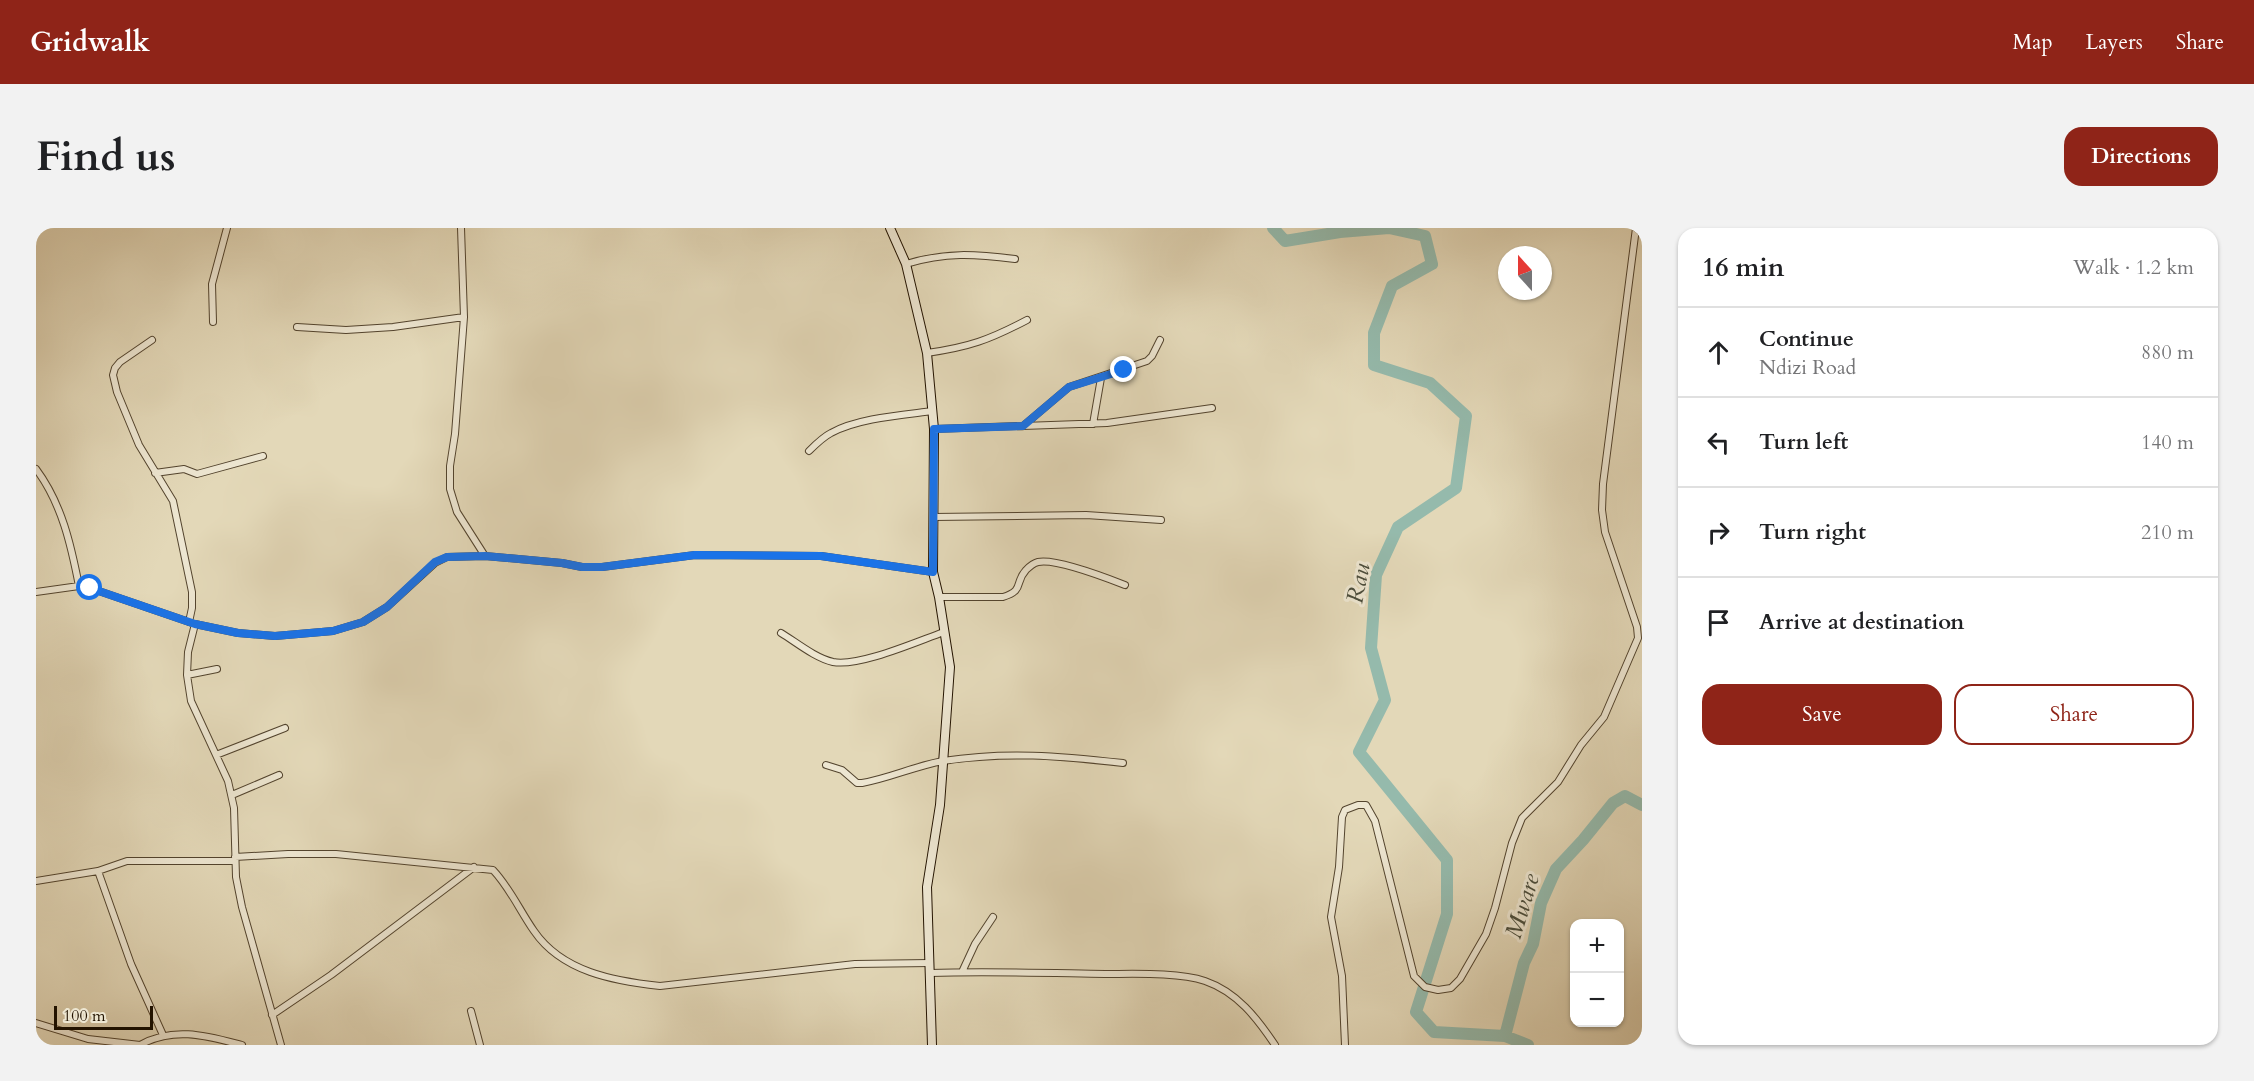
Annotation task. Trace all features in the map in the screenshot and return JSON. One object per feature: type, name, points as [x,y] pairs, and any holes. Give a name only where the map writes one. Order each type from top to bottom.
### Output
[{"type":"street","points":[[213,322],[212,284],[227,228]]},
{"type":"street","points":[[461,228],[465,317],[456,434],[450,466],[450,489],[457,512],[485,556]]},
{"type":"street","points":[[890,228],[906,264],[927,353],[934,429],[933,572],[950,668],[940,805],[927,887],[926,916],[930,963],[932,1045]]},
{"type":"street","points":[[1346,1045],[1342,976],[1331,917],[1339,867],[1342,817],[1345,810],[1351,806],[1366,805],[1376,821],[1414,976],[1425,987],[1444,990],[1451,988],[1460,978],[1486,934],[1496,908],[1512,843],[1522,818],[1558,782],[1581,745],[1604,717],[1627,669],[1638,638],[1638,627],[1609,549],[1602,510],[1603,484],[1636,228]]},
{"type":"street","points":[[906,264],[949,254],[1015,259]]},
{"type":"street","points":[[297,327],[346,330],[393,327],[465,317]]},
{"type":"street","points":[[927,353],[970,346],[993,338],[1027,320]]},
{"type":"street","points":[[152,340],[120,362],[113,375],[117,392],[136,439],[173,501],[192,592],[192,623],[187,675],[191,701],[232,795],[235,859],[242,907],[281,1045]]},
{"type":"street","points":[[1023,426],[1069,387],[1147,361],[1160,340]]},
{"type":"street","points":[[1093,424],[1101,378]]},
{"type":"street","points":[[934,429],[1093,424],[1212,408]]},
{"type":"street","points":[[809,451],[824,437],[841,429],[933,411]]},
{"type":"street","points":[[155,473],[184,469],[197,474],[263,456]]},
{"type":"street","points":[[36,470],[48,486],[59,510],[73,554],[79,586]]},
{"type":"street","points":[[933,517],[1086,516],[1161,520]]},
{"type":"street","points":[[36,592],[79,586],[90,588],[192,623],[238,633],[275,636],[333,631],[363,622],[387,607],[435,562],[447,557],[485,556],[582,567],[602,567],[695,555],[814,555],[933,572]]},
{"type":"street","points":[[939,597],[1003,597],[1013,594],[1019,587],[1026,569],[1037,562],[1087,571],[1125,585]]},
{"type":"street","points":[[781,633],[822,658],[832,662],[842,662],[872,657],[944,632]]},
{"type":"street","points":[[187,675],[218,669]]},
{"type":"street","points":[[216,755],[285,728]]},
{"type":"street","points":[[826,765],[842,770],[857,783],[862,783],[943,761],[997,754],[1033,754],[1123,763]]},
{"type":"street","points":[[232,795],[279,775]]},
{"type":"street","points":[[36,881],[98,871],[127,861],[336,854],[493,870],[534,932],[549,950],[579,967],[604,977],[633,983],[660,986],[855,964],[930,963]]},
{"type":"street","points":[[272,1015],[331,975],[475,867]]},
{"type":"street","points":[[98,871],[131,964],[163,1035]]},
{"type":"street","points":[[962,972],[975,944],[993,917]]},
{"type":"street","points":[[930,973],[1137,974],[1193,978],[1207,981],[1226,991],[1243,1004],[1275,1045]]},
{"type":"street","points":[[471,1011],[480,1045]]},
{"type":"street","points":[[36,1023],[88,1039],[140,1045],[163,1035],[192,1034],[242,1045]]},
{"type":"waterway","name":"Rau","points":[[1273,228],[1285,241],[1340,232],[1389,228],[1425,236],[1432,264],[1392,286],[1374,333],[1374,365],[1430,383],[1466,416],[1456,488],[1398,527],[1376,575],[1371,648],[1385,700],[1359,752],[1447,860],[1447,914],[1416,1012],[1434,1032],[1505,1036],[1528,1045]]},
{"type":"waterway","name":"Mware","points":[[1505,1036],[1524,963],[1533,944],[1541,903],[1556,869],[1613,803],[1625,796],[1642,805]]},
{"type":"route","points":[[90,588],[195,624],[238,633],[275,636],[333,631],[363,622],[387,607],[435,562],[447,557],[485,556],[582,567],[602,567],[695,555],[821,556],[933,572],[934,429],[1023,426],[1032,416],[1069,387],[1124,370]]}]
